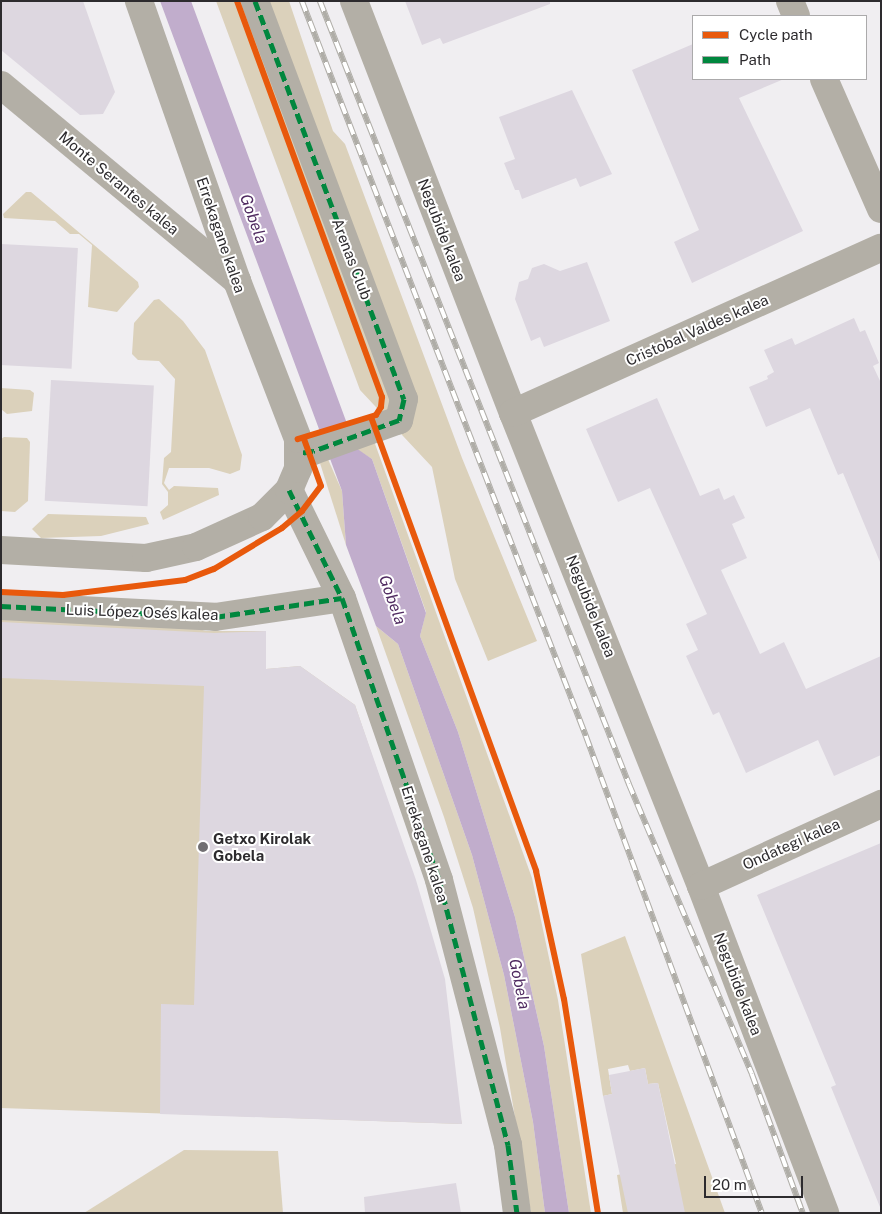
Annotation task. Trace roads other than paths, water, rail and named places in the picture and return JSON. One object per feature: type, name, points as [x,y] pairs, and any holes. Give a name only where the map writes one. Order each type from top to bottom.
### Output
[{"type":"street","name":"Errekagane kalea","points":[[139,1],[300,466],[342,598],[439,880],[508,1145],[517,1213]]},
{"type":"street","name":"Arenas Club","points":[[255,1],[404,398],[399,420],[300,466]]},
{"type":"street","name":"Negubide kalea","points":[[354,1],[513,413],[701,886],[825,1213]]},
{"type":"street","points":[[790,1],[796,15]]},
{"type":"street","points":[[824,80],[881,209]]},
{"type":"street","name":"Monte Serantes kalea","points":[[1,85],[237,282]]},
{"type":"street","name":"Cristobal Valdes kalea","points":[[513,413],[881,248]]},
{"type":"street","points":[[1,550],[146,558],[196,546],[262,517],[300,466]]},
{"type":"street","name":"Luis López Osés kalea","points":[[1,606],[214,617],[342,598]]},
{"type":"street","name":"Ondategi kalea","points":[[701,886],[881,804]]},
{"type":"water","name":"Gobela","points":[[160,1],[191,1],[356,448],[372,459],[426,613],[420,636],[458,732],[515,917],[544,1046],[569,1213],[545,1213],[533,1122],[504,975],[472,855],[398,644],[376,626],[346,545],[342,491]]},
{"type":"railway","points":[[302,1],[586,736],[762,1213]]},
{"type":"railway","points":[[320,1],[629,784],[752,1074],[803,1213]]},
{"type":"place","name":"Getxo Kirolak Gobela","points":[[203,847]]}]
